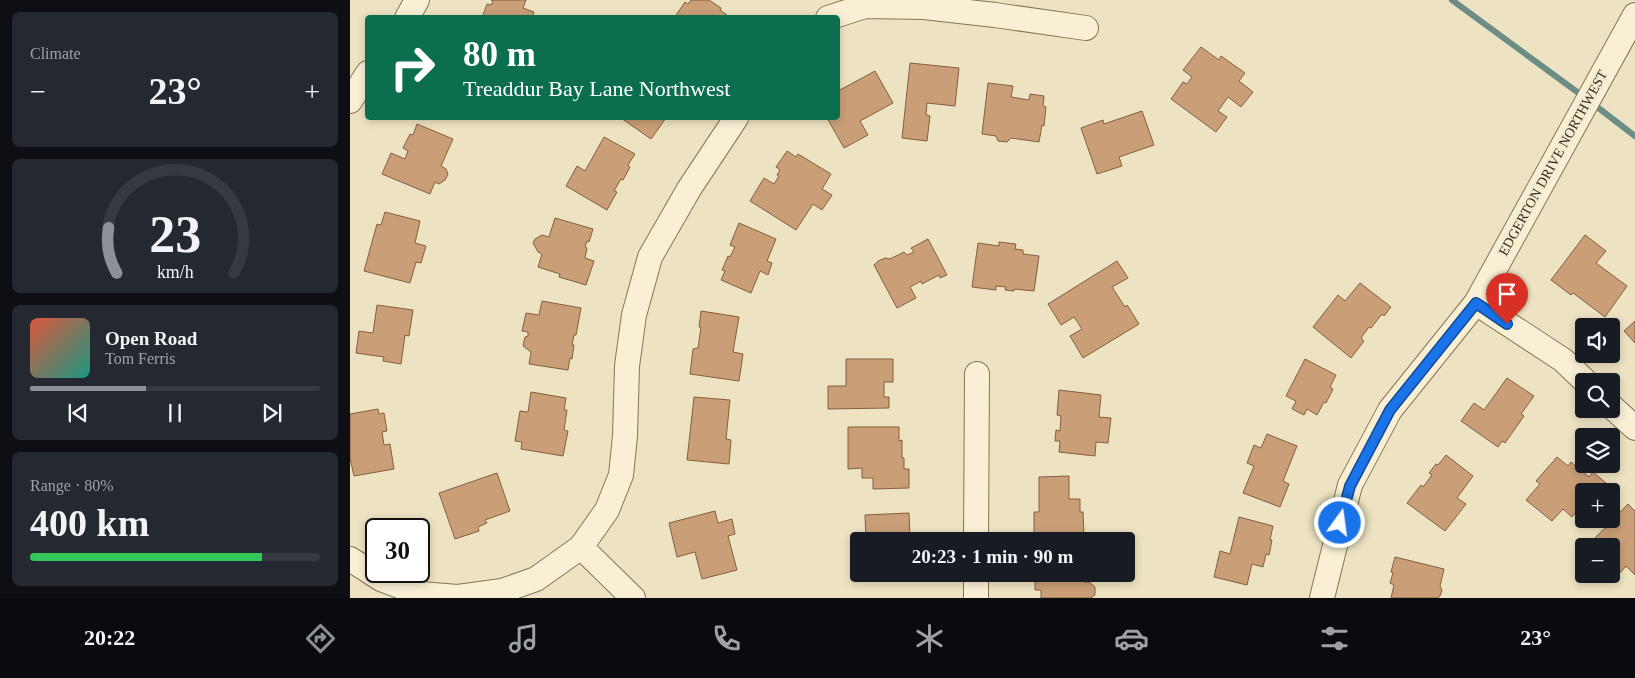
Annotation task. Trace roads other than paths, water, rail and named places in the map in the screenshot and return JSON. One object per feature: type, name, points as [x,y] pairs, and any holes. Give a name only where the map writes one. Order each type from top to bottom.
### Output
[{"type":"street","points":[[409,15],[417,0]]},
{"type":"street","points":[[838,15],[866,6],[924,7],[1086,28]]},
{"type":"street","name":"EDGERTON DRIVE NORTHWEST","points":[[1322,598],[1350,486],[1390,410],[1476,303],[1635,15]]},
{"type":"street","points":[[350,101],[365,78]]},
{"type":"street","points":[[350,559],[381,579],[420,594],[458,597],[502,591],[536,579],[581,547],[607,510],[621,475],[625,436],[627,366],[634,315],[650,257],[689,189],[735,120]]},
{"type":"street","points":[[1476,303],[1563,360],[1577,373]]},
{"type":"street","points":[[976,532],[977,374]]},
{"type":"street","points":[[1620,414],[1635,428]]},
{"type":"street","points":[[581,547],[633,598]]},
{"type":"street","points":[[976,582],[976,598]]},
{"type":"waterway","points":[[1452,0],[1584,97]]},
{"type":"waterway","points":[[1592,103],[1635,136]]}]
